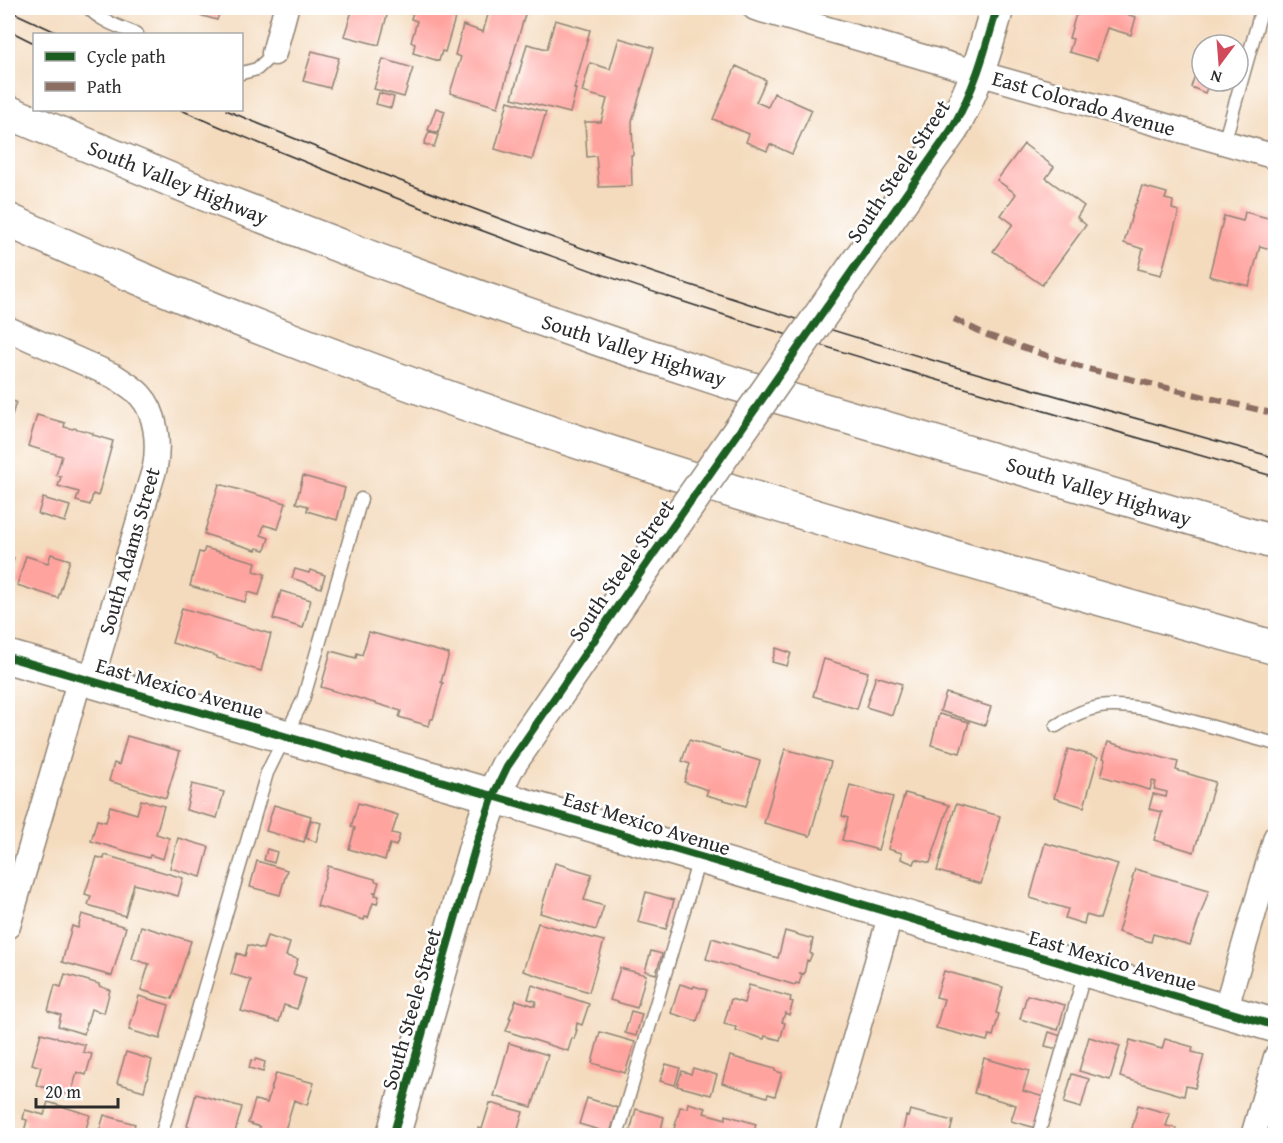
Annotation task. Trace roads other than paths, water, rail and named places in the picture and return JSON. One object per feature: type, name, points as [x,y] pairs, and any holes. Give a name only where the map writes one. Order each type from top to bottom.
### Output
[{"type":"main road","name":"South Steele Street","points":[[393,1136],[474,853],[493,796],[507,767],[951,130],[962,112],[978,73],[997,8]]},
{"type":"main road","name":"South Valley Highway","points":[[8,112],[205,194],[374,259],[604,341],[732,383],[1275,543]]},
{"type":"main road","points":[[17,225],[193,301],[290,339],[612,453],[900,542],[1275,648]]},
{"type":"main road","name":"East Mexico Avenue","points":[[8,657],[493,796],[1275,1026]]},
{"type":"street","points":[[274,53],[286,8]]},
{"type":"street","name":"East Colorado Avenue","points":[[755,8],[1275,157]]},
{"type":"street","name":"South Adams Street","points":[[8,329],[114,376],[129,386],[149,406],[157,453],[155,467],[8,926]]},
{"type":"street","points":[[1225,1011],[1275,837]]},
{"type":"street","points":[[827,1136],[891,913]]},
{"type":"street","points":[[1253,1136],[1275,1057]]},
{"type":"lane","points":[[89,8],[99,17],[135,33]]},
{"type":"lane","points":[[1224,142],[1262,8]]},
{"type":"lane","points":[[243,73],[257,69],[274,53]]},
{"type":"lane","points":[[161,1136],[267,773],[303,700],[361,499]]},
{"type":"lane","points":[[1056,726],[1074,714],[1089,708],[1128,706],[1147,709],[1275,744]]},
{"type":"lane","points":[[617,1136],[699,858]]},
{"type":"lane","points":[[1038,1136],[1086,971]]},
{"type":"tram line","points":[[8,10],[58,33]]},
{"type":"tram line","points":[[8,30],[33,42]]},
{"type":"tram line","points":[[183,111],[386,194],[609,277],[895,368],[1276,477]]},
{"type":"tram line","points":[[228,111],[463,205],[686,284],[935,361],[1276,458]]}]
